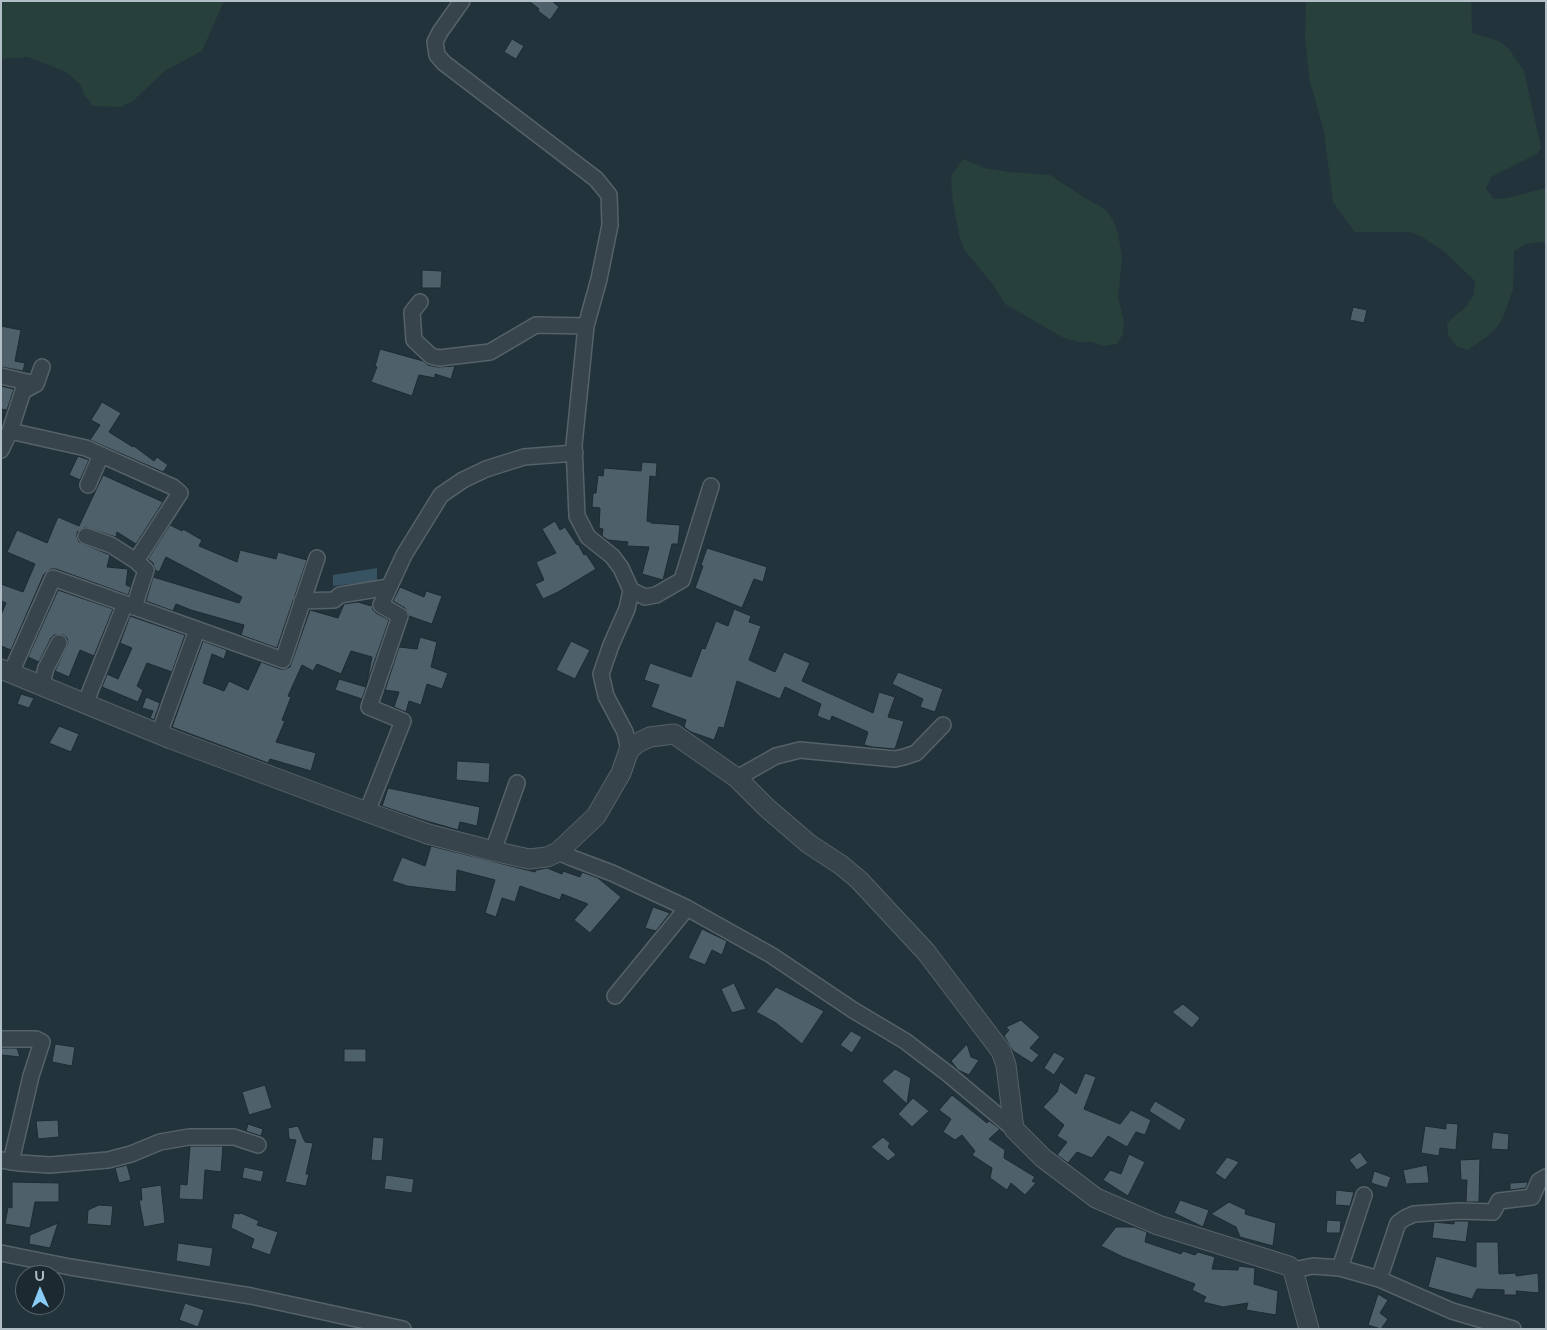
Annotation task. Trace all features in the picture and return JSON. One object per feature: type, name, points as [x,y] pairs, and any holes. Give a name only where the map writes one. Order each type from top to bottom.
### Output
[{"type":"street","points":[[462,1],[435,42],[437,55],[444,63],[596,179],[609,195],[610,226],[599,279],[586,326],[574,453],[578,516],[588,537],[612,556],[621,568],[631,590],[627,609],[601,674],[606,696],[624,732],[629,750]]},
{"type":"street","points":[[420,302],[412,312],[414,340],[431,356],[440,358],[490,352],[536,325],[586,326]]},
{"type":"street","points":[[1,450],[10,431],[23,391],[36,384],[42,367]]},
{"type":"street","points":[[1,376],[36,384]]},
{"type":"street","points":[[10,431],[86,448],[173,487],[180,493],[136,561]]},
{"type":"street","points":[[367,812],[403,721],[369,708],[400,616],[381,605],[404,555],[441,495],[462,480],[486,469],[524,457],[574,453]]},
{"type":"street","points":[[88,485],[101,455]]},
{"type":"street","points":[[631,590],[645,596],[656,595],[682,580],[711,486]]},
{"type":"street","points":[[85,704],[146,570],[136,561],[111,545],[86,536]]},
{"type":"street","points":[[317,558],[283,660],[53,578],[4,672],[159,734],[428,834],[529,859],[547,857],[558,852],[596,816],[621,773],[629,750],[637,743],[650,737],[674,734],[737,778],[767,808],[809,844],[841,865],[859,880],[926,952],[1001,1051],[1006,1064],[1014,1129]]},
{"type":"street","points":[[302,601],[334,600],[340,595],[389,587]]},
{"type":"street","points":[[159,734],[197,630]]},
{"type":"street","points":[[42,686],[46,668],[59,643]]},
{"type":"street","points":[[737,778],[776,756],[800,750],[895,759],[904,757],[916,753],[944,725]]},
{"type":"street","points":[[493,851],[517,783]]},
{"type":"street","points":[[558,852],[612,873],[687,908],[771,955],[905,1042],[947,1073],[1014,1129],[1043,1158],[1096,1198],[1158,1225],[1281,1263],[1293,1270],[1313,1266],[1340,1268],[1379,1279],[1452,1311],[1512,1329]]},
{"type":"street","points":[[615,996],[687,908]]},
{"type":"street","points":[[1,1039],[36,1039],[42,1042],[6,1161],[50,1165],[108,1160],[131,1154],[160,1142],[189,1137],[234,1137],[258,1145]]},
{"type":"street","points":[[1379,1279],[1398,1223],[1404,1218],[1423,1213],[1494,1212],[1500,1202],[1532,1197],[1539,1181],[1546,1177]]},
{"type":"street","points":[[1340,1268],[1364,1195]]},
{"type":"street","points":[[1,1254],[251,1296],[403,1329]]},
{"type":"street","points":[[1293,1270],[1310,1329]]},
{"type":"green space","points":[[1,1],[224,1],[202,51],[166,70],[133,101],[121,107],[93,106],[85,96],[80,84],[66,72],[28,57],[1,59]]},
{"type":"green space","points":[[1306,1],[1471,1],[1472,33],[1499,41],[1509,49],[1524,71],[1541,148],[1537,154],[1491,177],[1486,188],[1494,199],[1507,198],[1546,188],[1546,243],[1526,244],[1514,251],[1513,289],[1504,315],[1498,326],[1489,335],[1468,350],[1456,346],[1448,335],[1447,323],[1467,306],[1474,294],[1475,281],[1445,252],[1422,237],[1410,232],[1355,232],[1333,202],[1324,131],[1310,82],[1305,39]]},
{"type":"green space","points":[[963,159],[984,168],[1050,175],[1105,209],[1113,220],[1118,233],[1122,259],[1118,297],[1124,322],[1123,334],[1117,344],[1104,346],[1092,342],[1079,342],[1064,338],[1005,304],[992,283],[965,251],[960,239],[951,182],[952,175]]},
{"type":"water","points":[[377,568],[377,581],[333,586],[333,575]]},
{"type":"building","points":[[529,1],[552,1],[559,7],[550,20]]},
{"type":"building","points":[[512,39],[524,46],[516,59],[504,52]]},
{"type":"building","points":[[422,270],[442,271],[441,288],[422,288]]},
{"type":"building","points":[[1353,307],[1367,310],[1364,323],[1350,320]]},
{"type":"building","points":[[1,326],[21,330],[15,361],[25,363],[23,371],[1,367]]},
{"type":"building","points":[[380,349],[423,361],[428,365],[437,367],[455,366],[451,379],[435,374],[435,378],[419,375],[412,396],[371,382],[377,367],[375,366]]},
{"type":"building","points":[[1,386],[14,389],[7,410],[1,409]]},
{"type":"building","points":[[102,402],[121,413],[109,432],[134,446],[154,461],[157,457],[168,465],[163,472],[90,440],[100,425],[91,420]]},
{"type":"building","points":[[78,456],[89,460],[80,480],[69,475]]},
{"type":"building","points":[[642,462],[657,463],[656,477],[650,476],[647,521],[651,523],[680,525],[678,544],[672,544],[663,580],[642,574],[649,547],[627,546],[628,542],[608,540],[602,536],[603,529],[599,528],[600,508],[592,507],[593,493],[596,493],[598,475],[603,476],[604,468],[641,471]]},
{"type":"building","points":[[103,475],[163,502],[136,544],[117,532],[116,537],[85,527],[77,532],[79,542],[110,555],[107,567],[128,569],[126,585],[131,587],[128,595],[56,569],[51,569],[44,574],[11,650],[1,646],[1,615],[6,603],[1,601],[1,584],[23,592],[35,564],[7,552],[17,530],[47,543],[58,517],[79,526]]},
{"type":"building","points":[[555,521],[560,530],[565,527],[596,569],[543,599],[535,584],[544,580],[536,562],[556,553],[542,529]]},
{"type":"building","points":[[170,525],[182,531],[183,529],[202,540],[199,546],[237,562],[240,550],[276,559],[278,552],[307,560],[277,648],[241,635],[244,625],[176,604],[173,611],[146,601],[153,577],[239,603],[242,597],[166,557],[159,572],[155,570],[153,563],[148,559]]},
{"type":"building","points":[[707,548],[767,567],[763,582],[754,579],[742,608],[695,588]]},
{"type":"building","points":[[400,587],[424,597],[426,591],[442,596],[432,624],[409,616],[405,608],[393,601]]},
{"type":"building","points":[[58,590],[113,609],[94,656],[80,650],[69,677],[55,671],[68,643],[67,638],[63,635],[54,635],[51,638],[39,662],[28,657]]},
{"type":"building","points":[[358,602],[372,605],[376,613],[389,620],[366,686],[372,657],[351,651],[341,674],[317,664],[313,671],[302,665],[288,696],[291,697],[282,720],[285,721],[276,742],[316,753],[311,771],[270,759],[268,763],[172,727],[203,641],[227,650],[224,659],[212,654],[203,683],[224,691],[229,681],[248,690],[261,662],[280,669],[290,667],[310,610],[338,618],[344,604]]},
{"type":"building","points":[[734,609],[751,616],[749,622],[761,626],[749,660],[775,672],[784,652],[810,663],[802,681],[873,713],[879,692],[895,697],[888,717],[904,721],[895,749],[864,745],[868,732],[832,716],[830,721],[817,716],[821,704],[785,687],[780,699],[737,681],[724,728],[719,727],[714,740],[691,732],[684,727],[686,720],[651,707],[659,685],[644,680],[650,663],[691,677],[702,648],[705,649],[716,621],[728,626]]},
{"type":"building","points":[[130,616],[185,635],[172,672],[147,663],[137,686],[143,690],[138,702],[102,687],[107,674],[118,679],[132,648],[120,643]]},
{"type":"building","points":[[420,637],[437,642],[431,667],[448,673],[442,689],[427,684],[421,705],[409,701],[406,712],[394,707],[399,692],[385,690],[399,647],[417,649]]},
{"type":"building","points":[[571,641],[590,650],[575,679],[556,670]]},
{"type":"building","points":[[898,672],[943,689],[935,712],[920,707],[923,699],[892,684]]},
{"type":"building","points":[[339,679],[366,687],[362,699],[335,690]]},
{"type":"building","points":[[21,694],[34,698],[29,708],[17,704]]},
{"type":"building","points":[[146,697],[160,703],[154,720],[150,718],[153,711],[142,708]]},
{"type":"building","points":[[59,726],[79,734],[71,752],[49,743]]},
{"type":"building","points":[[457,761],[490,763],[489,783],[456,780]]},
{"type":"building","points":[[388,788],[480,807],[477,826],[460,822],[458,830],[382,806]]},
{"type":"building","points":[[431,846],[535,872],[536,870],[547,868],[562,874],[563,871],[580,877],[582,872],[598,878],[621,897],[590,933],[574,920],[588,904],[562,894],[560,900],[520,886],[515,902],[502,898],[496,917],[485,913],[495,880],[457,870],[456,892],[407,886],[392,881],[402,857],[425,866]]},
{"type":"building","points":[[653,907],[670,913],[656,931],[645,928]]},
{"type":"building","points":[[702,929],[727,941],[722,955],[712,950],[705,965],[688,958]]},
{"type":"building","points":[[734,983],[746,1009],[732,1013],[721,989]]},
{"type":"building","points":[[776,987],[824,1011],[802,1044],[776,1023],[756,1012]]},
{"type":"building","points":[[1183,1004],[1200,1018],[1192,1028],[1172,1012]]},
{"type":"building","points":[[1021,1020],[1040,1037],[1030,1048],[1039,1055],[1032,1063],[1013,1051],[1004,1036],[1009,1030],[1006,1027]]},
{"type":"building","points":[[851,1031],[862,1037],[852,1053],[840,1045]]},
{"type":"building","points":[[55,1044],[75,1047],[72,1066],[52,1062]]},
{"type":"building","points":[[967,1044],[971,1057],[979,1060],[969,1075],[958,1070],[951,1061]]},
{"type":"building","points":[[1,1048],[17,1048],[20,1057],[1,1055]]},
{"type":"building","points":[[344,1049],[366,1049],[366,1062],[344,1062]]},
{"type":"building","points":[[1054,1052],[1065,1058],[1054,1075],[1044,1068]]},
{"type":"building","points":[[895,1069],[911,1078],[907,1104],[882,1081]]},
{"type":"building","points":[[1085,1073],[1096,1077],[1084,1109],[1120,1124],[1131,1110],[1151,1120],[1145,1135],[1136,1132],[1127,1147],[1108,1136],[1092,1158],[1077,1152],[1068,1163],[1057,1155],[1067,1142],[1057,1136],[1064,1125],[1043,1107],[1057,1092],[1060,1082],[1076,1094]]},
{"type":"building","points":[[265,1085],[272,1108],[249,1115],[242,1092]]},
{"type":"building","points":[[952,1095],[987,1123],[989,1121],[1000,1129],[989,1139],[1005,1150],[1004,1158],[1035,1177],[1032,1181],[1036,1183],[1025,1195],[1011,1183],[1007,1190],[990,1178],[992,1168],[972,1155],[975,1151],[962,1135],[955,1140],[943,1132],[951,1119],[939,1110]]},
{"type":"building","points":[[913,1098],[929,1111],[912,1127],[898,1114]]},
{"type":"building","points":[[1155,1101],[1186,1119],[1180,1131],[1149,1111]]},
{"type":"building","points":[[58,1120],[59,1137],[38,1139],[36,1121]]},
{"type":"building","points":[[1446,1123],[1458,1124],[1456,1150],[1440,1148],[1439,1156],[1421,1153],[1425,1126],[1446,1129]]},
{"type":"building","points":[[248,1124],[263,1129],[261,1136],[246,1131]]},
{"type":"building","points":[[298,1126],[305,1142],[313,1143],[306,1174],[309,1174],[306,1186],[285,1182],[296,1140],[289,1139],[288,1128]]},
{"type":"building","points":[[1493,1132],[1509,1134],[1508,1150],[1491,1149]]},
{"type":"building","points":[[373,1137],[384,1138],[382,1161],[371,1160]]},
{"type":"building","points":[[883,1137],[890,1143],[888,1147],[896,1155],[888,1161],[871,1147]]},
{"type":"building","points":[[190,1146],[223,1146],[221,1172],[205,1170],[203,1200],[179,1199],[180,1184],[187,1185]]},
{"type":"building","points":[[1360,1152],[1368,1163],[1357,1170],[1349,1160]]},
{"type":"building","points":[[1129,1154],[1145,1162],[1128,1196],[1103,1180],[1110,1170],[1121,1174]]},
{"type":"building","points":[[1227,1157],[1239,1162],[1225,1180],[1215,1173]]},
{"type":"building","points":[[1480,1159],[1479,1202],[1466,1202],[1467,1180],[1461,1180],[1460,1160]]},
{"type":"building","points":[[127,1165],[131,1180],[119,1183],[115,1168]]},
{"type":"building","points":[[1427,1165],[1429,1183],[1406,1184],[1403,1170]]},
{"type":"building","points":[[244,1167],[264,1171],[261,1182],[242,1178]]},
{"type":"building","points":[[1374,1171],[1391,1177],[1387,1188],[1371,1183]]},
{"type":"building","points":[[386,1175],[414,1179],[412,1193],[384,1189]]},
{"type":"building","points":[[12,1182],[59,1183],[59,1202],[35,1202],[30,1228],[5,1224],[8,1207],[12,1208]]},
{"type":"building","points":[[1528,1182],[1526,1188],[1510,1190],[1510,1183]]},
{"type":"building","points":[[161,1185],[165,1223],[144,1227],[139,1200],[142,1200],[141,1188]]},
{"type":"building","points":[[1336,1190],[1354,1192],[1350,1206],[1335,1205]]},
{"type":"building","points":[[1180,1200],[1209,1210],[1203,1227],[1174,1213]]},
{"type":"building","points":[[1229,1202],[1246,1210],[1245,1214],[1276,1223],[1273,1246],[1240,1237],[1236,1227],[1211,1214]]},
{"type":"building","points":[[99,1205],[113,1206],[111,1226],[87,1224],[88,1210]]},
{"type":"building","points":[[234,1213],[241,1213],[259,1221],[257,1225],[278,1232],[270,1255],[251,1248],[254,1239],[231,1228]]},
{"type":"building","points":[[1327,1220],[1341,1221],[1340,1233],[1326,1233]]},
{"type":"building","points":[[1454,1221],[1469,1221],[1466,1242],[1432,1238],[1434,1222],[1454,1224]]},
{"type":"building","points":[[58,1223],[50,1248],[29,1244],[30,1235]]},
{"type":"building","points":[[1116,1227],[1134,1227],[1147,1232],[1145,1242],[1181,1254],[1183,1251],[1195,1255],[1198,1252],[1215,1257],[1212,1269],[1238,1270],[1239,1266],[1255,1268],[1254,1284],[1278,1291],[1276,1315],[1246,1310],[1248,1303],[1223,1307],[1203,1302],[1206,1297],[1192,1290],[1195,1284],[1123,1257],[1101,1246]]},
{"type":"building","points":[[1476,1242],[1498,1242],[1499,1274],[1516,1273],[1516,1276],[1538,1273],[1539,1293],[1516,1291],[1517,1295],[1504,1295],[1504,1290],[1477,1289],[1472,1299],[1428,1287],[1436,1256],[1476,1267]]},
{"type":"building","points":[[178,1243],[213,1248],[210,1267],[176,1261]]},
{"type":"building","points":[[1378,1294],[1388,1300],[1380,1313],[1388,1319],[1381,1329],[1368,1325]]},
{"type":"building","points":[[185,1303],[204,1310],[198,1327],[179,1320]]}]
